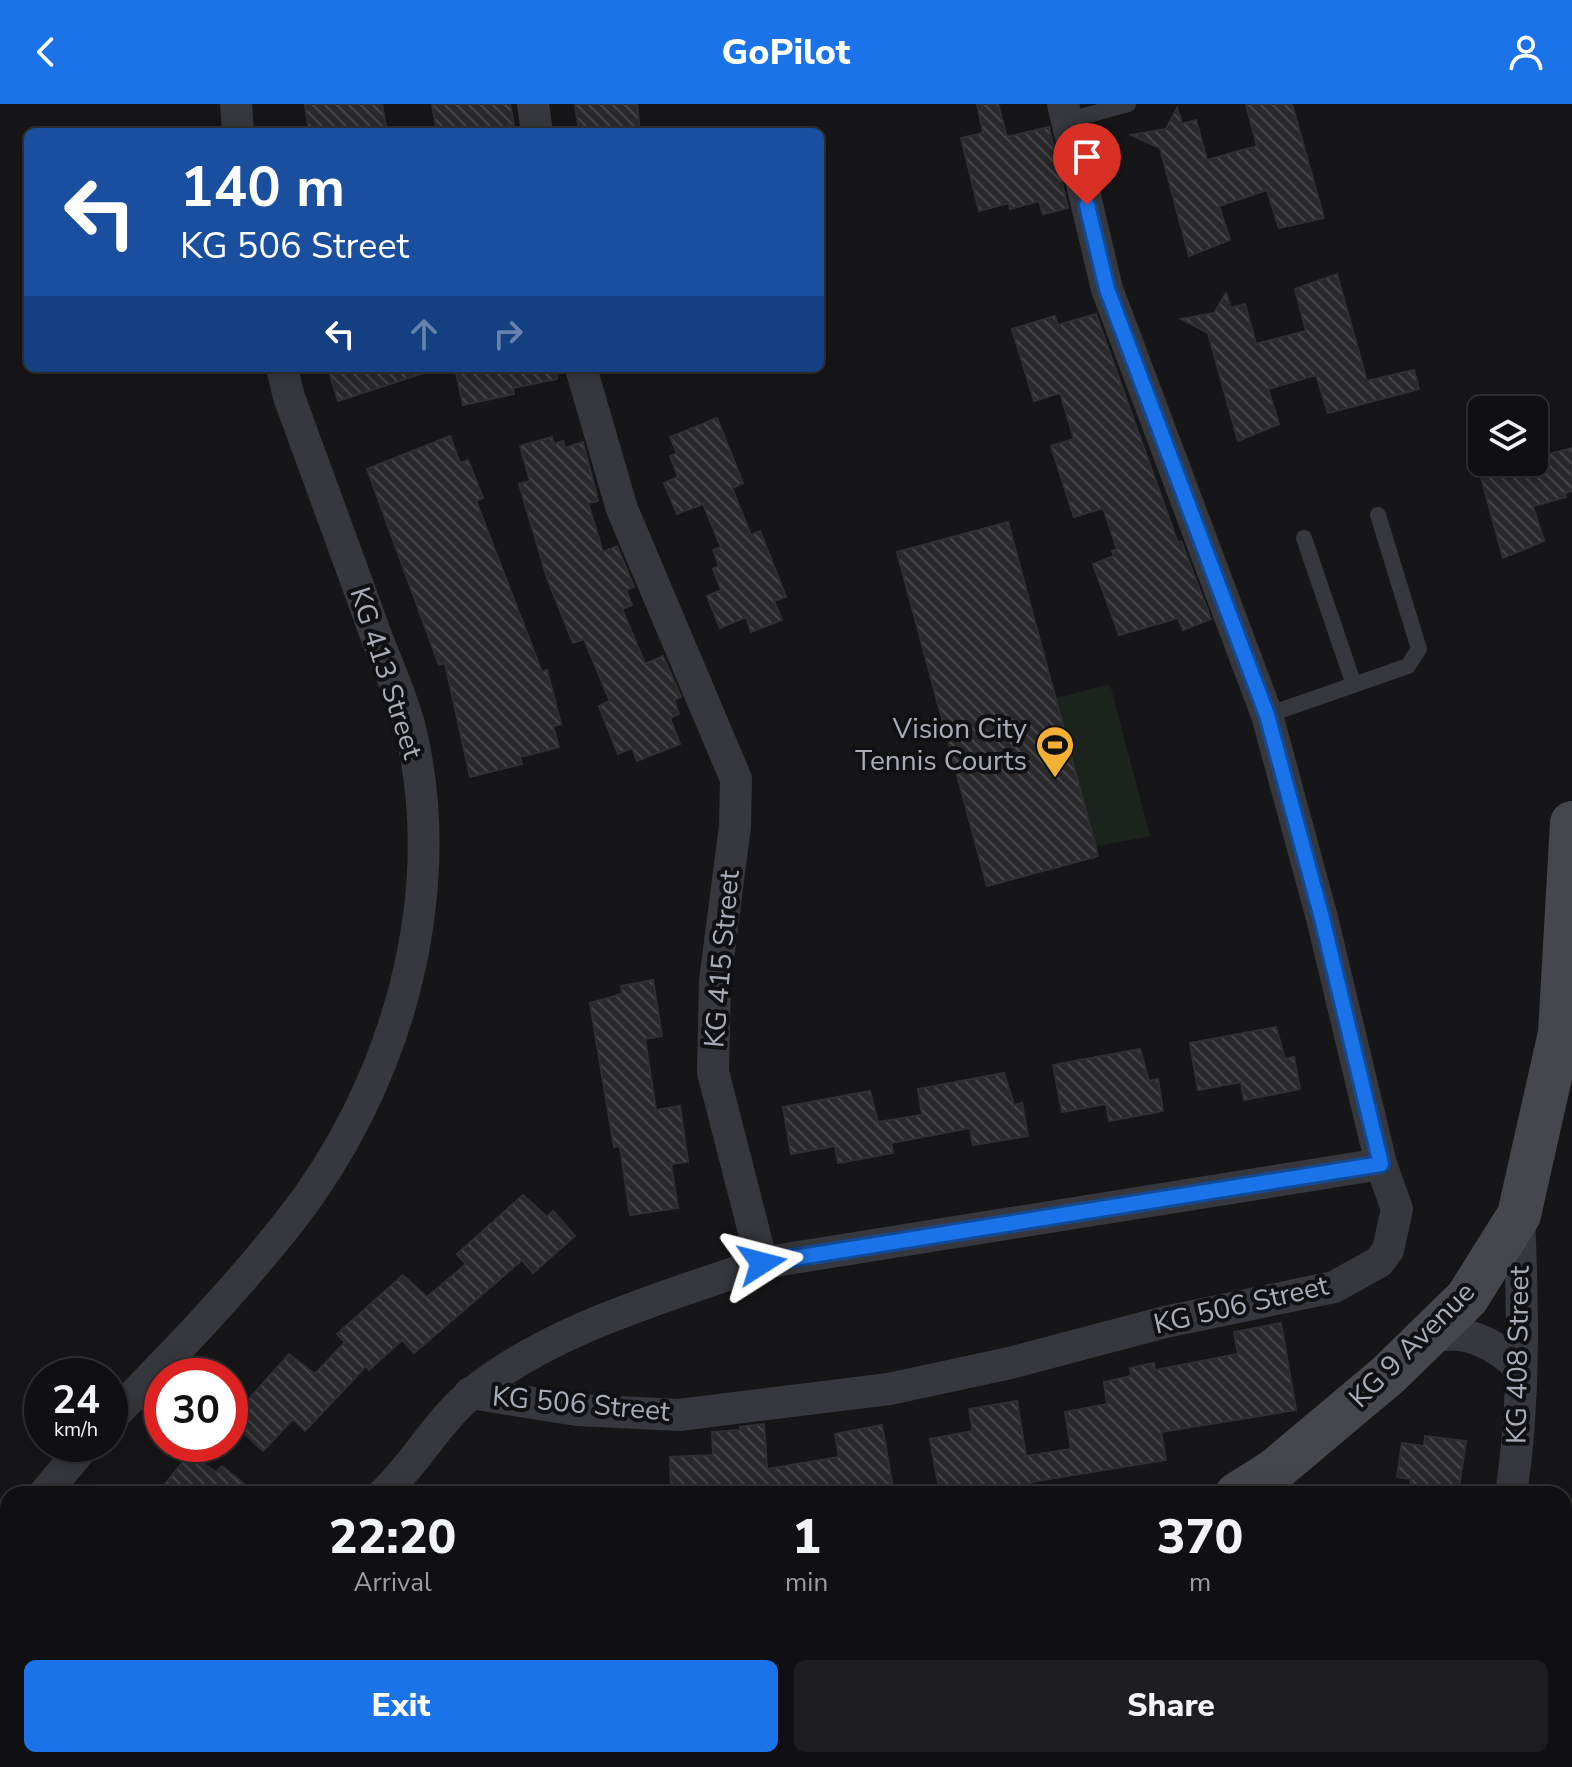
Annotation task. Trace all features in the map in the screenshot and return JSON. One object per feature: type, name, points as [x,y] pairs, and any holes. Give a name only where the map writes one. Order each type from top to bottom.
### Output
[{"type":"main road","name":"KG 9 Avenue","points":[[1250,1486],[1275,1470],[1426,1339],[1467,1298],[1519,1215],[1560,1033],[1572,823]]},
{"type":"street","points":[[236,104],[238,128]]},
{"type":"street","points":[[533,104],[536,128]]},
{"type":"street","name":"KG 506 Street","points":[[470,1393],[577,1410],[679,1415],[889,1389],[1010,1363],[1165,1322],[1334,1287],[1379,1262],[1388,1250],[1397,1209],[1381,1164],[1322,918],[1267,715],[1107,289],[1065,112]]},
{"type":"street","name":"KG 413 Street","points":[[128,1401],[188,1339],[290,1221],[335,1152],[369,1085],[410,975],[426,855],[422,790],[410,729],[289,397],[283,372]]},
{"type":"street","name":"KG 415 Street","points":[[582,372],[622,509],[736,779],[735,826],[715,981],[713,1072],[762,1263]]},
{"type":"street","points":[[390,1486],[470,1393],[549,1344],[609,1318],[762,1263],[1381,1164]]},
{"type":"street","name":"KG 408 Street","points":[[1512,1486],[1520,1429],[1519,1367],[1523,1309],[1519,1215]]},
{"type":"street","points":[[1426,1339],[1445,1332],[1470,1336],[1498,1346],[1519,1367]]},
{"type":"street","points":[[51,1486],[71,1462]]},
{"type":"lane","points":[[1065,112],[1128,104]]},
{"type":"lane","points":[[1267,715],[1408,666],[1419,649],[1378,515]]},
{"type":"lane","points":[[1304,538],[1354,685]]},
{"type":"shaded area","name":"Vision City Tennis Courts","points":[[1110,684],[1150,836],[996,866],[960,723]]},
{"type":"building","points":[[305,104],[382,104],[386,128],[308,128]]},
{"type":"building","points":[[432,104],[510,104],[514,125],[506,128],[436,128]]},
{"type":"building","points":[[575,104],[637,104],[640,128],[578,128]]},
{"type":"building","points":[[977,104],[998,104],[1007,137],[1049,127],[1068,208],[1043,214],[1039,201],[1010,209],[1009,203],[979,211],[961,138],[983,133]]},
{"type":"building","points":[[1246,104],[1292,104],[1324,218],[1279,228],[1267,190],[1219,206],[1230,240],[1189,256],[1160,148],[1131,135],[1166,129],[1177,108],[1182,124],[1196,120],[1207,160],[1257,146]]},
{"type":"building","points":[[1337,274],[1367,381],[1414,370],[1419,389],[1328,413],[1316,375],[1268,389],[1279,424],[1238,441],[1208,333],[1181,319],[1214,313],[1226,293],[1231,308],[1245,304],[1256,344],[1306,331],[1295,289]]},
{"type":"building","points":[[1096,314],[1178,543],[1181,541],[1211,619],[1183,630],[1178,618],[1119,635],[1093,564],[1114,556],[1112,551],[1117,549],[1103,508],[1074,517],[1051,446],[1074,439],[1060,393],[1034,401],[1012,329],[1055,316],[1058,325]]},
{"type":"building","points":[[329,372],[424,372],[424,373],[338,401]]},
{"type":"building","points":[[456,372],[556,372],[557,379],[513,388],[514,394],[463,405]]},
{"type":"building","points":[[717,418],[743,483],[732,488],[751,535],[760,531],[786,597],[774,601],[782,620],[751,632],[746,617],[720,628],[707,596],[721,590],[713,569],[719,566],[713,550],[721,547],[703,504],[677,514],[664,483],[678,477],[670,456],[677,453],[670,437]]},
{"type":"building","points":[[450,436],[460,463],[468,460],[483,498],[476,501],[542,672],[547,670],[561,724],[553,726],[559,747],[520,757],[522,764],[470,777],[445,663],[439,665],[367,469]]},
{"type":"building","points":[[552,437],[554,444],[563,441],[565,448],[583,442],[598,501],[588,503],[603,552],[617,546],[634,587],[626,590],[632,605],[622,609],[645,664],[663,656],[681,697],[674,700],[679,714],[670,718],[680,744],[637,761],[632,748],[618,754],[599,706],[610,701],[584,639],[573,643],[547,578],[519,484],[530,481],[520,446]]},
{"type":"building","points":[[1572,448],[1572,491],[1565,493],[1566,497],[1533,506],[1544,541],[1503,558],[1481,476],[1548,476],[1548,454]]},
{"type":"building","points":[[1008,522],[1098,856],[987,886],[897,552]]},
{"type":"building","points":[[653,980],[662,1036],[645,1039],[656,1110],[680,1106],[688,1162],[671,1164],[678,1208],[630,1215],[620,1146],[614,1147],[590,1003],[622,994],[621,986]]},
{"type":"building","points":[[1276,1027],[1285,1059],[1294,1057],[1300,1089],[1244,1100],[1241,1082],[1198,1090],[1190,1043]]},
{"type":"building","points":[[1140,1049],[1149,1081],[1158,1079],[1163,1111],[1109,1121],[1106,1104],[1062,1112],[1053,1065]]},
{"type":"building","points":[[1004,1073],[1014,1105],[1022,1103],[1028,1136],[973,1145],[970,1128],[891,1143],[893,1153],[838,1163],[835,1146],[791,1154],[783,1107],[870,1091],[878,1122],[922,1115],[918,1089]]},
{"type":"building","points":[[523,1195],[547,1217],[553,1211],[575,1236],[533,1273],[522,1260],[414,1353],[402,1340],[369,1370],[366,1366],[305,1431],[293,1419],[263,1451],[248,1437],[248,1400],[289,1354],[315,1374],[345,1342],[337,1334],[403,1275],[427,1297],[466,1264],[457,1254]]},
{"type":"building","points":[[1281,1323],[1296,1410],[1161,1432],[1166,1460],[1031,1482],[1032,1486],[939,1486],[930,1439],[973,1431],[969,1409],[1017,1401],[1026,1456],[1071,1449],[1065,1412],[1107,1404],[1104,1382],[1131,1376],[1130,1368],[1154,1363],[1155,1370],[1238,1354],[1234,1332]]},
{"type":"building","points":[[764,1424],[767,1469],[839,1457],[835,1434],[882,1425],[893,1486],[671,1486],[670,1457],[713,1455],[712,1432],[740,1430],[740,1427]]},
{"type":"building","points":[[1425,1436],[1466,1441],[1459,1486],[1410,1486],[1411,1479],[1397,1477],[1402,1443],[1424,1446]]},
{"type":"building","points":[[183,1462],[201,1462],[216,1472],[222,1466],[247,1486],[163,1486]]},
{"type":"place","name":"Vision City Tennis Courts","points":[[1055,779]]},
{"type":"route","points":[[762,1263],[1381,1164],[1322,918],[1267,715],[1107,289],[1087,205]]}]
